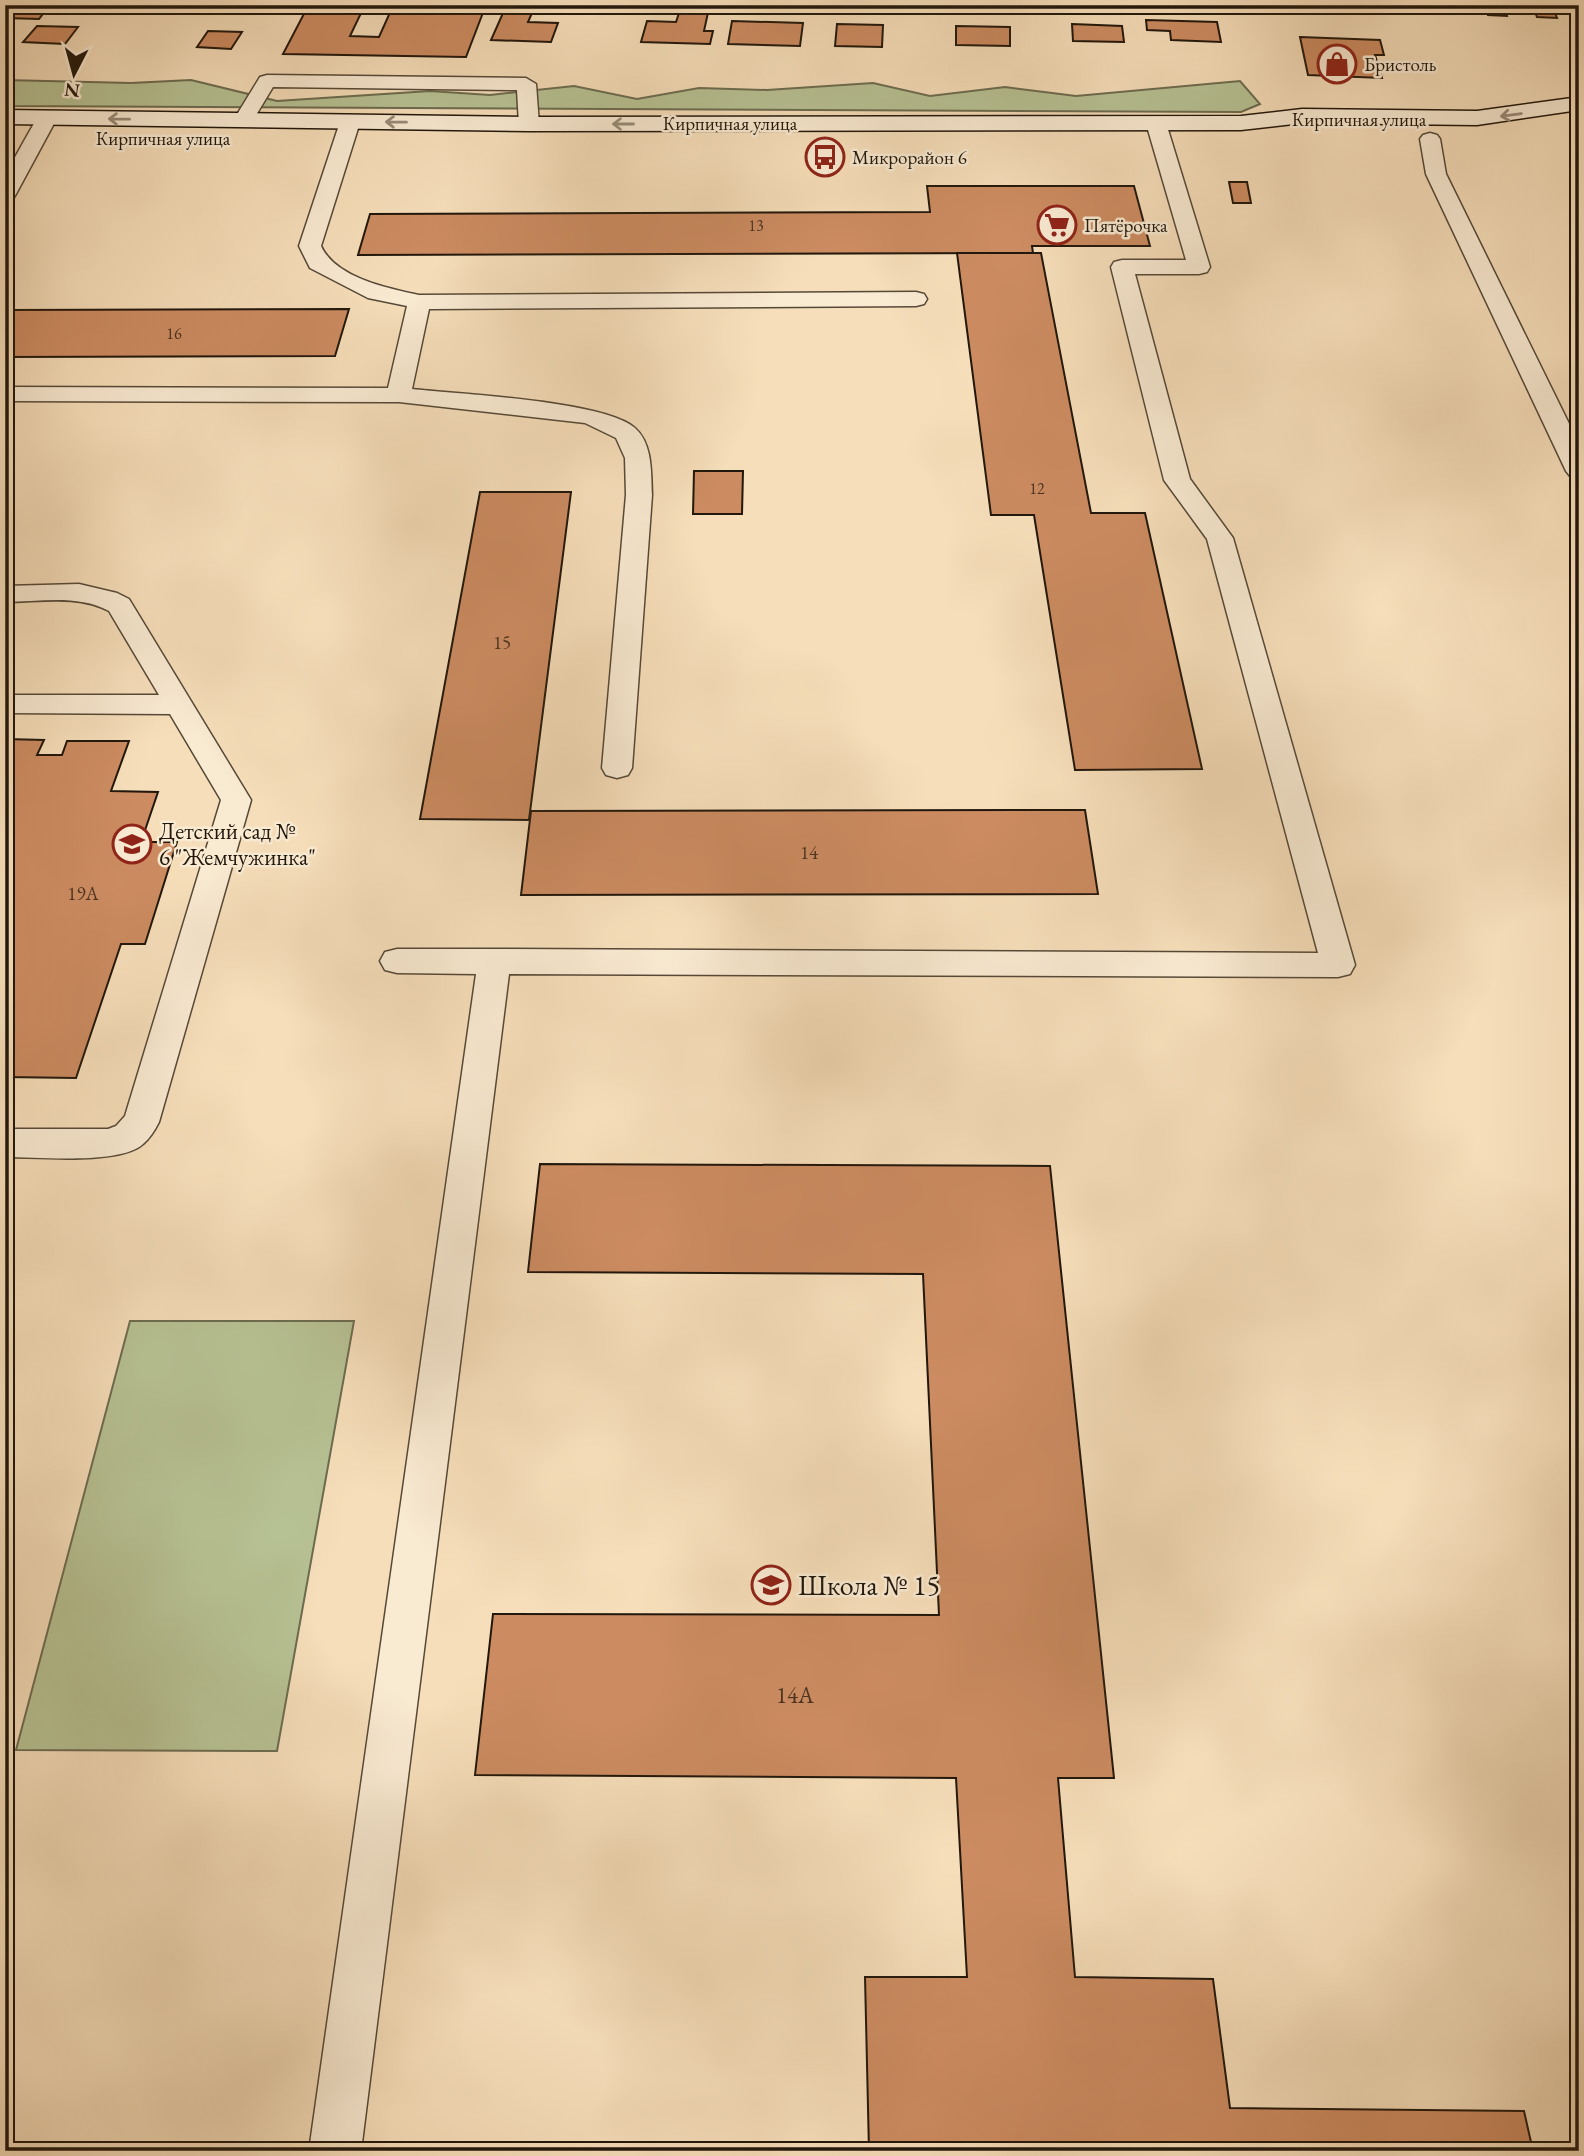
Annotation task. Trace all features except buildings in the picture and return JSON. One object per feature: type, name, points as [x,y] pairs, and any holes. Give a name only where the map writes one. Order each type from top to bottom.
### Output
[{"type":"street","name":"Кирпичная улица","points":[[5,117],[41,128],[347,131],[737,141],[1159,130],[1302,116],[1477,118],[1579,103]]},
{"type":"street","name":"Кирпичная улица","points":[[5,137],[41,128],[243,121],[347,131],[529,124],[1159,130],[1486,139]]},
{"type":"lane","points":[[243,121],[267,81],[499,83],[526,84],[529,124]]},
{"type":"lane","points":[[5,194],[41,128]]},
{"type":"lane","points":[[397,961],[1338,965],[1220,538],[1177,480],[1122,267],[1199,267],[1159,130]]},
{"type":"lane","points":[[347,131],[310,246],[318,263],[376,293],[419,302],[916,299]]},
{"type":"lane","points":[[1430,139],[1436,174],[1576,461]]},
{"type":"lane","points":[[399,395],[419,302]]},
{"type":"lane","points":[[5,394],[399,395],[590,415],[626,433],[638,458],[639,495],[617,768]]},
{"type":"lane","points":[[5,594],[92,594],[108,597],[120,605],[236,800],[141,1122],[130,1136],[108,1143],[5,1143]]},
{"type":"lane","points":[[5,704],[180,705]]},
{"type":"lane","points":[[335,2151],[494,961]]},
{"type":"green space","points":[[5,80],[131,83],[191,80],[277,101],[430,91],[490,95],[574,86],[637,99],[699,88],[767,90],[873,83],[930,96],[1005,87],[1076,96],[1240,81],[1260,104],[1241,112],[5,106]]},
{"type":"green space","points":[[130,1321],[354,1321],[277,1751],[16,1750]]},
{"type":"place","name":"Бристоль","points":[[1337,64]]},
{"type":"place","name":"Микрорайон 6","points":[[825,157]]},
{"type":"place","name":"Пятёрочка","points":[[1057,225]]},
{"type":"place","name":"Детский сад № 6 \"Жемчужинка\"","points":[[132,844]]},
{"type":"place","name":"Школа № 15","points":[[771,1585]]}]
